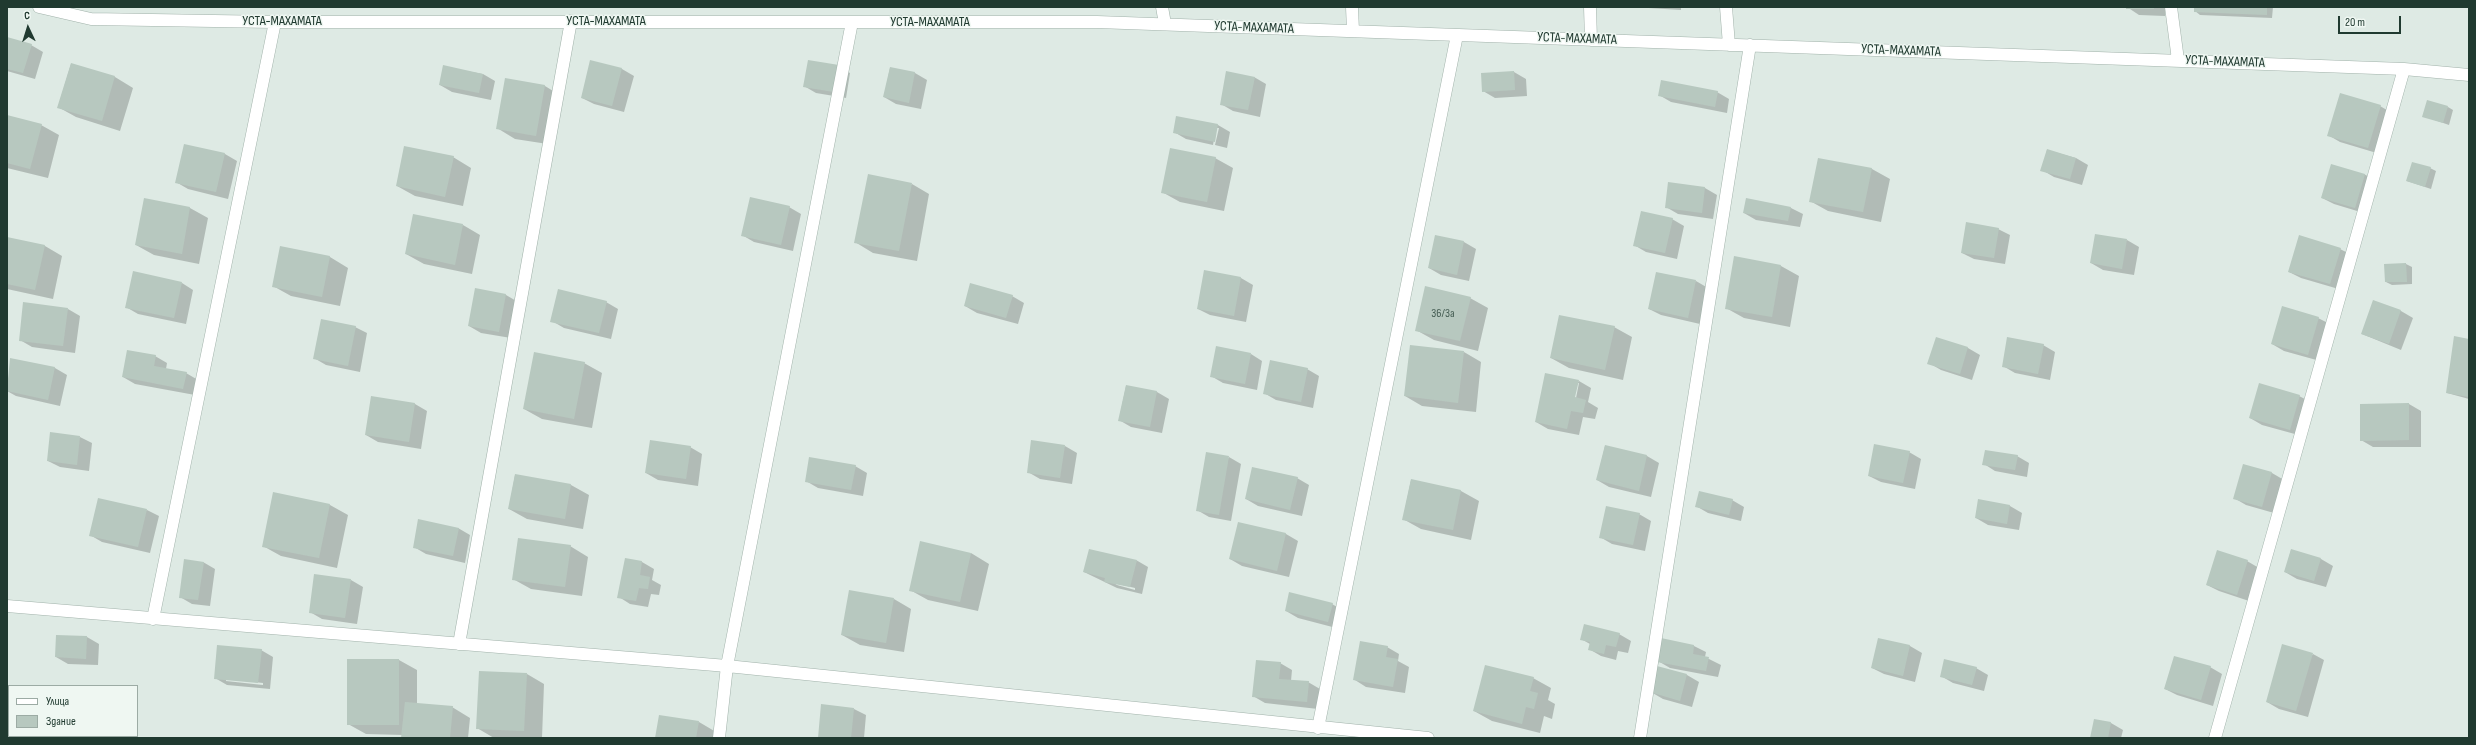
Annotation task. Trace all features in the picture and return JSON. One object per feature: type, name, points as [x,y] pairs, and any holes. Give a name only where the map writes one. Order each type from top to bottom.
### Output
[{"type":"street","name":"УСТА-МАХАМАТА","points":[[38,7],[91,19],[275,22],[571,21],[1165,24],[2404,68],[2469,75]]},
{"type":"street","points":[[1162,7],[1165,24]]},
{"type":"street","points":[[1352,7],[1352,31]]},
{"type":"street","points":[[1590,7],[1591,40]]},
{"type":"street","points":[[1726,7],[1729,45]]},
{"type":"street","points":[[2171,7],[2178,60]]},
{"type":"street","points":[[459,644],[571,21]]},
{"type":"street","points":[[153,619],[275,22]]},
{"type":"street","points":[[719,738],[727,666],[852,22]]},
{"type":"street","points":[[1318,728],[1457,35]]},
{"type":"street","points":[[1640,738],[1750,45]]},
{"type":"street","points":[[2215,738],[2404,68]]},
{"type":"street","points":[[7,606],[727,666],[1318,728],[1428,738]]},
{"type":"building","points":[[2126,7],[2154,7],[2154,9],[2126,9]]},
{"type":"building","points":[[2194,7],[2267,7],[2267,15],[2194,12]]},
{"type":"building","points":[[7,37],[32,44],[23,73],[7,69]]},
{"type":"building","points":[[590,60],[622,68],[612,106],[581,98]]},
{"type":"building","points":[[808,60],[839,65],[834,92],[803,87]]},
{"type":"building","points":[[71,63],[115,76],[102,121],[57,108]]},
{"type":"building","points":[[443,65],[483,74],[479,93],[439,85]]},
{"type":"building","points":[[890,67],[915,72],[909,103],[883,97]]},
{"type":"building","points":[[1226,71],[1255,77],[1248,110],[1220,105]]},
{"type":"building","points":[[1514,71],[1515,90],[1482,92],[1481,73]]},
{"type":"building","points":[[505,78],[545,85],[536,136],[496,129]]},
{"type":"building","points":[[1661,80],[1718,91],[1715,107],[1658,96]]},
{"type":"building","points":[[2340,93],[2381,105],[2368,148],[2327,136]]},
{"type":"building","points":[[2427,100],[2448,106],[2443,123],[2422,117]]},
{"type":"building","points":[[7,115],[42,124],[30,169],[7,163]]},
{"type":"building","points":[[1176,116],[1218,124],[1215,142],[1173,133]]},
{"type":"building","points":[[184,144],[225,153],[216,192],[175,183]]},
{"type":"building","points":[[404,146],[454,156],[445,197],[396,186]]},
{"type":"building","points":[[1170,148],[1216,157],[1207,202],[1161,193]]},
{"type":"building","points":[[2047,149],[2076,158],[2070,179],[2040,171]]},
{"type":"building","points":[[1818,158],[1872,168],[1863,212],[1809,202]]},
{"type":"building","points":[[2412,162],[2431,167],[2425,187],[2406,181]]},
{"type":"building","points":[[2331,164],[2365,174],[2355,208],[2321,198]]},
{"type":"building","points":[[868,174],[912,183],[899,251],[854,243]]},
{"type":"building","points":[[1668,182],[1705,187],[1702,213],[1665,208]]},
{"type":"building","points":[[750,197],[790,206],[781,245],[741,236]]},
{"type":"building","points":[[144,198],[190,207],[182,254],[135,245]]},
{"type":"building","points":[[1746,198],[1791,207],[1788,221],[1743,213]]},
{"type":"building","points":[[1641,211],[1673,218],[1665,253],[1633,246]]},
{"type":"building","points":[[413,214],[463,224],[455,265],[405,254]]},
{"type":"building","points":[[1966,222],[1999,228],[1994,258],[1961,253]]},
{"type":"building","points":[[2095,234],[2127,239],[2122,269],[2090,263]]},
{"type":"building","points":[[1435,235],[1464,241],[1457,275],[1428,268]]},
{"type":"building","points":[[2299,235],[2341,248],[2330,284],[2288,272]]},
{"type":"building","points":[[7,237],[45,245],[35,290],[7,284]]},
{"type":"building","points":[[280,246],[330,256],[322,297],[272,287]]},
{"type":"building","points":[[1734,256],[1781,265],[1772,317],[1725,309]]},
{"type":"building","points":[[2406,263],[2407,282],[2385,282],[2384,264]]},
{"type":"building","points":[[1204,270],[1241,277],[1234,316],[1197,309]]},
{"type":"building","points":[[133,271],[182,282],[174,318],[125,308]]},
{"type":"building","points":[[1656,272],[1696,280],[1688,318],[1648,309]]},
{"type":"building","points":[[970,283],[1013,295],[1006,318],[964,306]]},
{"type":"building","points":[[1425,286],[1471,297],[1460,341],[1415,331]]},
{"type":"building","points":[[475,288],[506,294],[499,332],[468,326]]},
{"type":"building","points":[[558,289],[607,301],[599,333],[550,322]]},
{"type":"building","points":[[2373,300],[2401,310],[2389,344],[2361,334]]},
{"type":"building","points":[[23,302],[68,308],[63,346],[19,341]]},
{"type":"building","points":[[2282,306],[2319,317],[2308,355],[2271,344]]},
{"type":"building","points":[[1559,315],[1615,326],[1605,370],[1550,358]]},
{"type":"building","points":[[321,319],[356,326],[348,366],[313,359]]},
{"type":"building","points":[[2454,336],[2469,339],[2469,397],[2446,393]]},
{"type":"building","points":[[1936,337],[1968,347],[1960,374],[1927,364]]},
{"type":"building","points":[[2007,337],[2044,344],[2038,374],[2002,367]]},
{"type":"building","points":[[1410,345],[1464,351],[1458,403],[1404,396]]},
{"type":"building","points":[[1216,346],[1251,353],[1245,384],[1210,377]]},
{"type":"building","points":[[127,350],[156,355],[154,366],[187,372],[183,389],[122,377]]},
{"type":"building","points":[[534,352],[585,362],[574,419],[523,409]]},
{"type":"building","points":[[10,358],[55,367],[48,400],[7,391]]},
{"type":"building","points":[[1270,360],[1308,368],[1301,402],[1263,394]]},
{"type":"building","points":[[1545,373],[1579,380],[1575,397],[1586,400],[1583,413],[1571,411],[1567,429],[1535,422]]},
{"type":"building","points":[[2259,383],[2300,395],[2290,430],[2249,418]]},
{"type":"building","points":[[1126,385],[1157,391],[1150,427],[1118,421]]},
{"type":"building","points":[[371,396],[415,403],[409,442],[365,435]]},
{"type":"building","points":[[2409,403],[2409,440],[2360,441],[2360,404]]},
{"type":"building","points":[[50,432],[80,436],[77,465],[47,461]]},
{"type":"building","points":[[650,440],[691,446],[686,479],[645,473]]},
{"type":"building","points":[[1031,440],[1065,445],[1060,478],[1027,473]]},
{"type":"building","points":[[1874,444],[1910,451],[1903,483],[1868,476]]},
{"type":"building","points":[[1605,445],[1647,455],[1639,491],[1596,480]]},
{"type":"building","points":[[1985,450],[2018,455],[2015,470],[1982,465]]},
{"type":"building","points":[[1206,452],[1229,456],[1219,515],[1196,511]]},
{"type":"building","points":[[809,457],[856,465],[851,490],[805,482]]},
{"type":"building","points":[[2243,464],[2272,472],[2262,507],[2233,499]]},
{"type":"building","points":[[1252,467],[1298,477],[1290,510],[1245,499]]},
{"type":"building","points":[[515,474],[571,484],[565,519],[508,509]]},
{"type":"building","points":[[1411,479],[1461,490],[1453,530],[1402,520]]},
{"type":"building","points":[[1699,491],[1733,499],[1729,515],[1695,507]]},
{"type":"building","points":[[273,492],[330,504],[319,558],[262,547]]},
{"type":"building","points":[[98,498],[147,509],[138,547],[89,536]]},
{"type":"building","points":[[1978,499],[2010,505],[2007,524],[1975,518]]},
{"type":"building","points":[[1606,506],[1640,513],[1633,545],[1599,538]]},
{"type":"building","points":[[418,519],[459,528],[453,556],[413,548]]},
{"type":"building","points":[[1238,522],[1286,533],[1277,571],[1229,559]]},
{"type":"building","points":[[518,538],[571,545],[565,587],[512,580]]},
{"type":"building","points":[[920,541],[971,553],[960,602],[909,591]]},
{"type":"building","points":[[1089,549],[1137,560],[1130,587],[1104,582],[1105,578],[1083,572]]},
{"type":"building","points":[[2291,549],[2321,558],[2314,581],[2284,572]]},
{"type":"building","points":[[2217,550],[2248,560],[2237,595],[2206,585]]},
{"type":"building","points":[[625,558],[642,561],[640,575],[650,577],[648,589],[639,588],[636,601],[617,598]]},
{"type":"building","points":[[184,559],[204,562],[198,600],[179,598]]},
{"type":"building","points":[[314,574],[351,579],[345,618],[309,613]]},
{"type":"building","points":[[849,590],[894,598],[886,643],[841,635]]},
{"type":"building","points":[[1289,592],[1333,603],[1328,622],[1285,611]]},
{"type":"building","points":[[1584,624],[1620,633],[1616,647],[1606,645],[1604,654],[1588,650],[1590,642],[1580,640]]},
{"type":"building","points":[[56,635],[87,636],[86,659],[55,657]]},
{"type":"building","points":[[1661,638],[1694,645],[1693,654],[1709,657],[1706,671],[1657,662]]},
{"type":"building","points":[[1878,638],[1910,645],[1903,676],[1871,668]]},
{"type":"building","points":[[1360,641],[1388,646],[1386,657],[1398,659],[1393,687],[1353,680]]},
{"type":"building","points":[[2282,644],[2313,653],[2296,711],[2266,702]]},
{"type":"building","points":[[217,645],[262,649],[258,683],[214,679]]},
{"type":"building","points":[[2174,656],[2211,666],[2201,700],[2164,689]]},
{"type":"building","points":[[347,659],[399,659],[399,725],[347,725]]},
{"type":"building","points":[[1944,659],[1977,667],[1972,685],[1940,677]]},
{"type":"building","points":[[1256,660],[1281,662],[1279,679],[1309,681],[1307,702],[1252,697]]},
{"type":"building","points":[[1485,665],[1534,677],[1530,691],[1538,693],[1534,709],[1526,707],[1522,724],[1473,711]]},
{"type":"building","points":[[1657,666],[1687,674],[1680,701],[1650,692]]},
{"type":"building","points":[[479,671],[527,673],[524,731],[476,729]]},
{"type":"building","points":[[405,702],[453,706],[450,738],[401,738]]},
{"type":"building","points":[[821,704],[854,708],[851,738],[818,738]]},
{"type":"building","points":[[659,715],[699,721],[696,738],[655,738]]},
{"type":"building","points":[[2094,719],[2111,722],[2108,738],[2090,738]]}]
